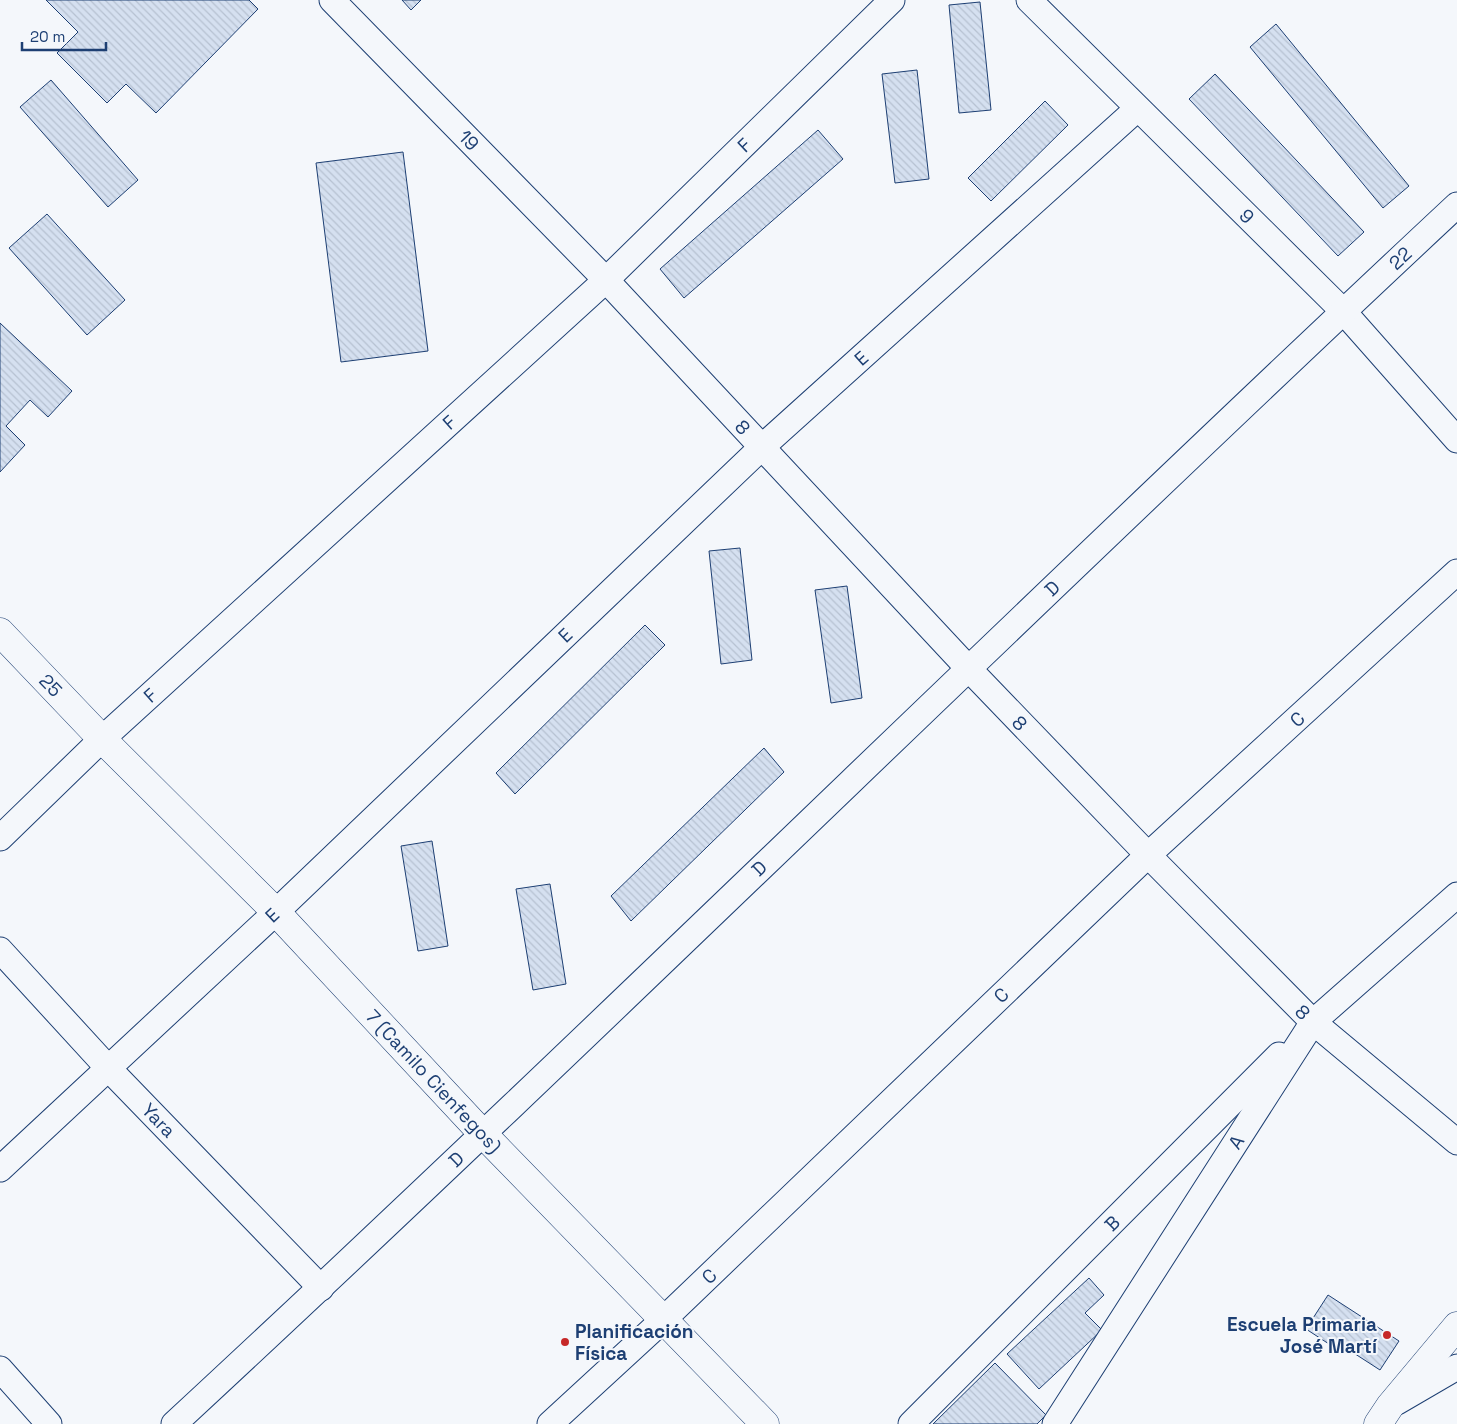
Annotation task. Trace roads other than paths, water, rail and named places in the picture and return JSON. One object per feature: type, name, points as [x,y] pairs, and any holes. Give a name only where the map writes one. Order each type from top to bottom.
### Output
[{"type":"street","name":"19","points":[[332,0],[606,280]]},
{"type":"street","name":"F","points":[[0,838],[102,739],[606,280],[892,0]]},
{"type":"street","name":"9","points":[[1029,0],[1343,311],[1457,440]]},
{"type":"street","name":"E","points":[[0,1169],[276,912],[762,447],[1138,109]]},
{"type":"street","name":"22","points":[[1343,311],[1457,205]]},
{"type":"street","name":"8","points":[[606,280],[968,668],[1312,1022],[1457,1142]]},
{"type":"street","name":"D","points":[[174,1424],[483,1134],[1343,311]]},
{"type":"street","name":"C","points":[[550,1424],[663,1320],[1148,855],[1457,572]]},
{"type":"street","name":"25","points":[[0,632],[102,739]]},
{"type":"street","name":"7 (Camilo Cienfegos)","points":[[102,739],[276,912],[483,1134],[765,1424]]},
{"type":"street","name":"A","points":[[1055,1424],[1312,1022],[1457,895]]},
{"type":"street","name":"Yara","points":[[0,950],[109,1069],[321,1288]]},
{"type":"street","name":"B","points":[[911,1424],[1312,1022]]},
{"type":"street","points":[[1384,1415],[1457,1326]]},
{"type":"street","points":[[1384,1415],[1457,1367]]},
{"type":"street","points":[[0,1369],[49,1424]]},
{"type":"place","name":"Escuela Primaria José Martí","points":[[1387,1335]]},
{"type":"place","name":"Planificación Física","points":[[565,1342]]}]
